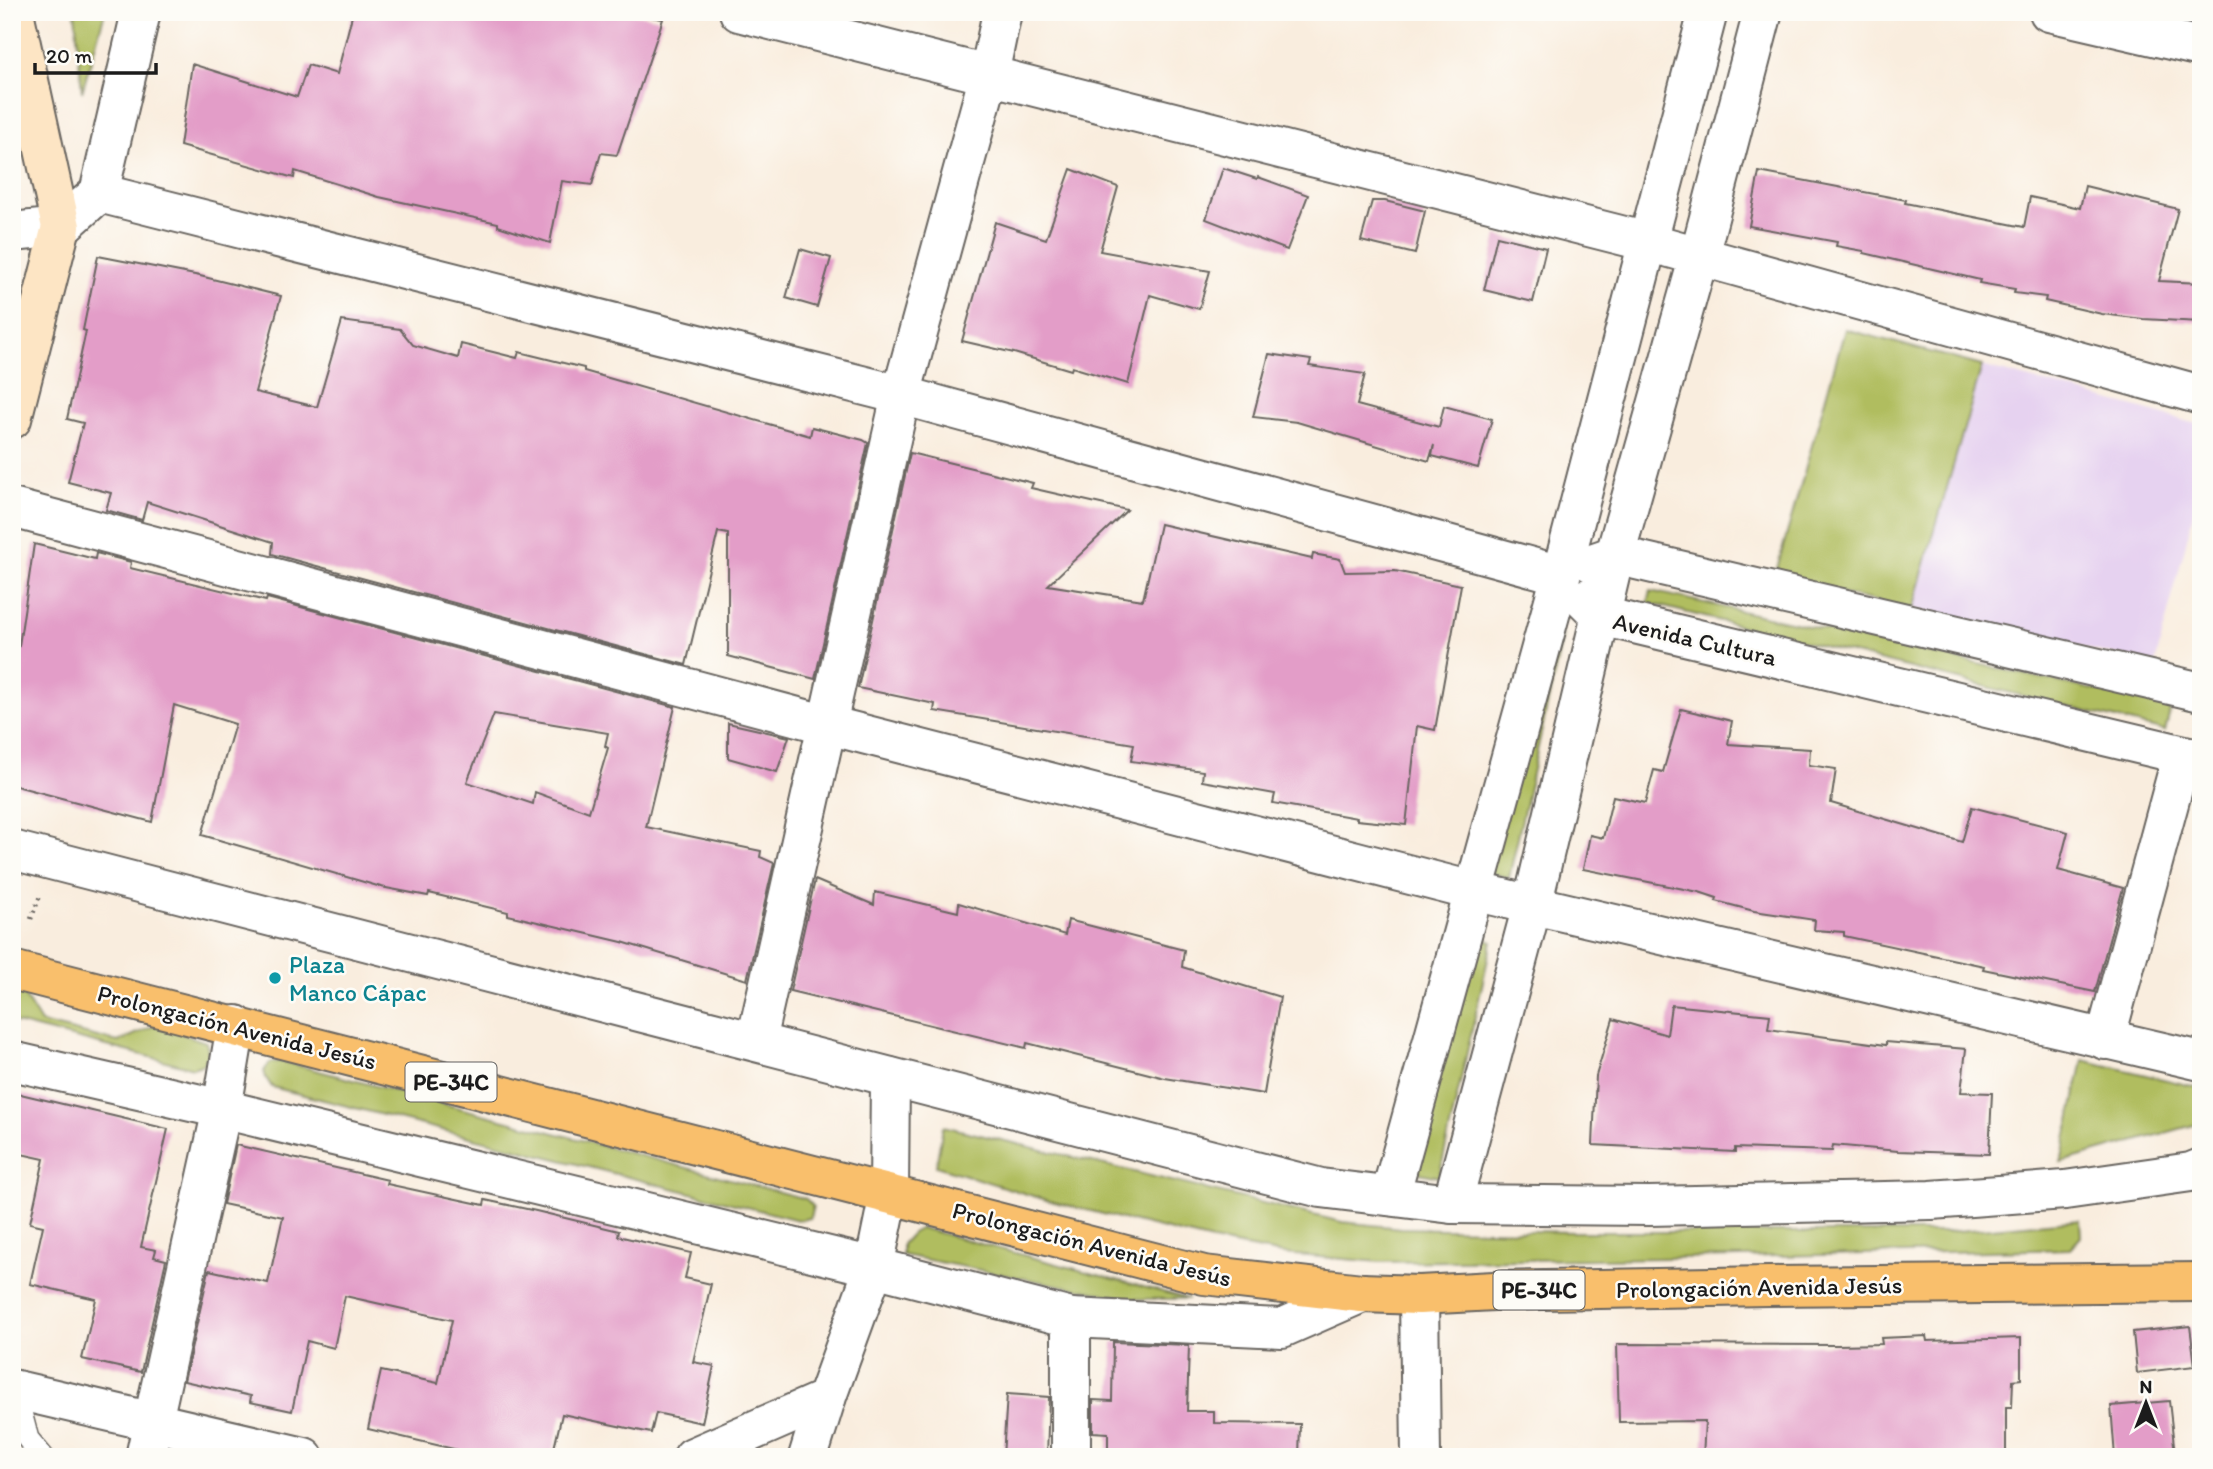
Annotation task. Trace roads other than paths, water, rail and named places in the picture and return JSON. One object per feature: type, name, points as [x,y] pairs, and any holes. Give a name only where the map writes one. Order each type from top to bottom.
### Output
[{"type":"main road","points":[[12,419],[61,227],[14,12]]},
{"type":"main road","name":"Prolongación Avenida Jesús","points":[[12,970],[1204,1275],[1362,1293],[1419,1296],[1494,1291],[1754,1286],[2201,1282]]},
{"type":"street","points":[[12,232],[61,227],[99,193],[142,12]]},
{"type":"street","points":[[739,12],[1648,242],[2201,395]]},
{"type":"street","points":[[756,1041],[901,395],[989,75],[1002,12]]},
{"type":"street","points":[[1390,1196],[1561,575],[1708,12]]},
{"type":"street","points":[[1452,1204],[1532,906],[1615,555],[1699,256],[1763,12]]},
{"type":"street","points":[[2049,12],[2201,47]]},
{"type":"street","points":[[99,193],[901,395],[1561,575],[1615,555],[2200,691]]},
{"type":"street","points":[[12,508],[828,725],[1532,906],[2201,1061]]},
{"type":"street","name":"Avenida Cultura","points":[[1561,575],[1601,616],[2192,757]]},
{"type":"street","points":[[2105,1040],[2192,757]]},
{"type":"street","points":[[12,850],[1308,1185],[1452,1204],[1650,1206],[1931,1200],[2065,1190],[2191,1172],[2201,1168]]},
{"type":"street","points":[[149,1439],[222,1109],[236,1026]]},
{"type":"street","points":[[12,1061],[222,1109],[874,1267],[1071,1318],[1282,1328],[1362,1293]]},
{"type":"street","points":[[808,1457],[874,1267],[889,1194],[890,1077]]},
{"type":"street","points":[[1419,1296],[1421,1457]]},
{"type":"street","points":[[1071,1318],[1071,1457]]},
{"type":"street","points":[[14,1390],[149,1439],[304,1457]]},
{"type":"street","points":[[693,1457],[826,1399]]},
{"type":"lane","points":[[14,1390],[28,1439],[43,1457]]},
{"type":"place","name":"Plaza Manco Cápac","points":[[275,978]]}]
